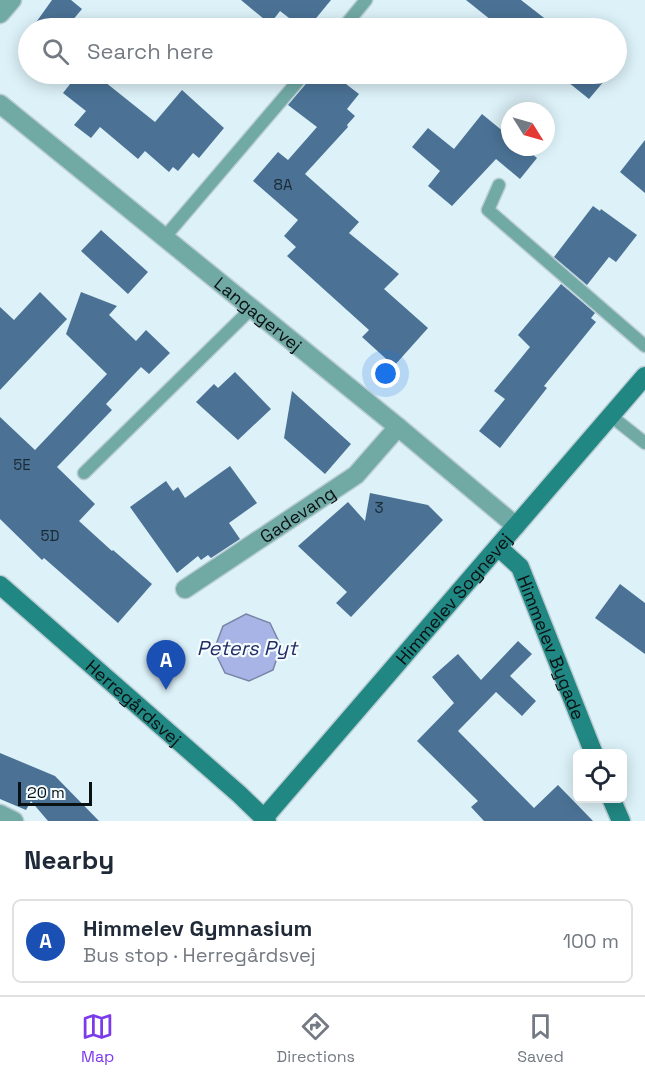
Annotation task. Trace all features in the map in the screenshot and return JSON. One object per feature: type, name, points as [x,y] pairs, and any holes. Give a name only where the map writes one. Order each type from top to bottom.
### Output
[{"type":"street","points":[[0,14],[12,0]]},
{"type":"street","name":"Langagervej","points":[[0,104],[398,427],[516,526]]},
{"type":"street","name":"Himmelev Sognevej","points":[[264,820],[645,376]]},
{"type":"street","name":"Gadevang","points":[[185,589],[356,475],[398,427]]},
{"type":"street","name":"Himmelev Bygade","points":[[498,547],[520,567],[592,749]]},
{"type":"street","name":"Herregårdsvej","points":[[0,585],[239,794],[264,820]]},
{"type":"street","points":[[613,803],[621,821]]},
{"type":"street","points":[[0,814],[14,821]]},
{"type":"lane","points":[[351,18],[366,0]]},
{"type":"lane","points":[[164,238],[295,84]]},
{"type":"lane","points":[[499,185],[488,210],[645,346]]},
{"type":"lane","points":[[84,473],[250,309]]},
{"type":"lane","points":[[611,416],[645,443]]},
{"type":"water","name":"Peters Pyt","points":[[246,614],[270,623],[281,646],[273,670],[249,681],[225,673],[214,650],[223,626]]},
{"type":"building","points":[[52,0],[71,0],[82,9],[74,18],[39,18]]},
{"type":"building","points":[[241,0],[331,0],[316,18],[289,18],[280,11],[275,18],[263,18]]},
{"type":"building","points":[[466,0],[521,0],[544,18],[488,18]]},
{"type":"building","points":[[70,84],[108,84],[155,122],[182,90],[224,128],[199,158],[193,153],[178,171],[173,167],[169,172],[145,151],[138,159],[100,127],[91,138],[74,125],[86,111],[63,93]]},
{"type":"building","points":[[306,84],[346,84],[359,94],[347,109],[355,116],[347,125],[348,127],[305,174],[359,222],[349,233],[399,274],[384,289],[428,328],[394,366],[362,337],[369,330],[287,256],[296,247],[284,236],[298,220],[253,181],[278,152],[288,160],[317,127],[288,105]]},
{"type":"building","points":[[570,84],[602,84],[589,99]]},
{"type":"building","points":[[482,114],[501,130],[501,156],[534,156],[537,158],[520,179],[496,159],[452,206],[428,186],[440,171],[412,147],[428,128],[454,149]]},
{"type":"building","points":[[645,140],[645,193],[620,172]]},
{"type":"building","points":[[593,206],[600,211],[601,209],[637,235],[616,262],[609,257],[587,285],[554,257]]},
{"type":"building","points":[[101,230],[148,272],[128,294],[81,251]]},
{"type":"building","points":[[561,284],[595,313],[591,318],[596,322],[544,386],[547,388],[500,448],[479,431],[505,399],[494,391],[530,347],[518,335]]},
{"type":"building","points":[[40,292],[67,319],[0,390],[0,307],[14,320]]},
{"type":"building","points":[[81,292],[117,306],[109,315],[136,341],[146,330],[170,353],[149,374],[141,367],[106,404],[112,410],[57,467],[95,504],[79,521],[152,584],[118,623],[44,558],[42,560],[0,519],[0,417],[35,450],[107,374],[66,334]]},
{"type":"building","points":[[235,372],[271,409],[238,440],[196,402],[214,384],[218,388]]},
{"type":"building","points":[[292,391],[351,444],[325,474],[284,438]]},
{"type":"building","points":[[230,466],[257,503],[229,523],[240,539],[211,558],[208,555],[201,560],[198,556],[177,573],[130,507],[166,481],[173,491],[178,487],[185,498]]},
{"type":"building","points":[[370,493],[428,505],[443,520],[351,617],[336,603],[347,592],[298,546],[348,502],[365,521]]},
{"type":"building","points":[[620,584],[645,603],[645,654],[595,618]]},
{"type":"building","points":[[518,641],[532,654],[510,676],[536,701],[522,716],[496,692],[458,731],[534,808],[558,785],[593,821],[484,821],[471,807],[478,801],[417,741],[454,703],[432,677],[458,654],[481,680]]},
{"type":"building","points":[[0,753],[55,776],[99,821],[48,821],[31,801],[26,810],[0,799]]},
{"type":"place","name":"Himmelev Gymnasium","points":[[166,690]]}]
